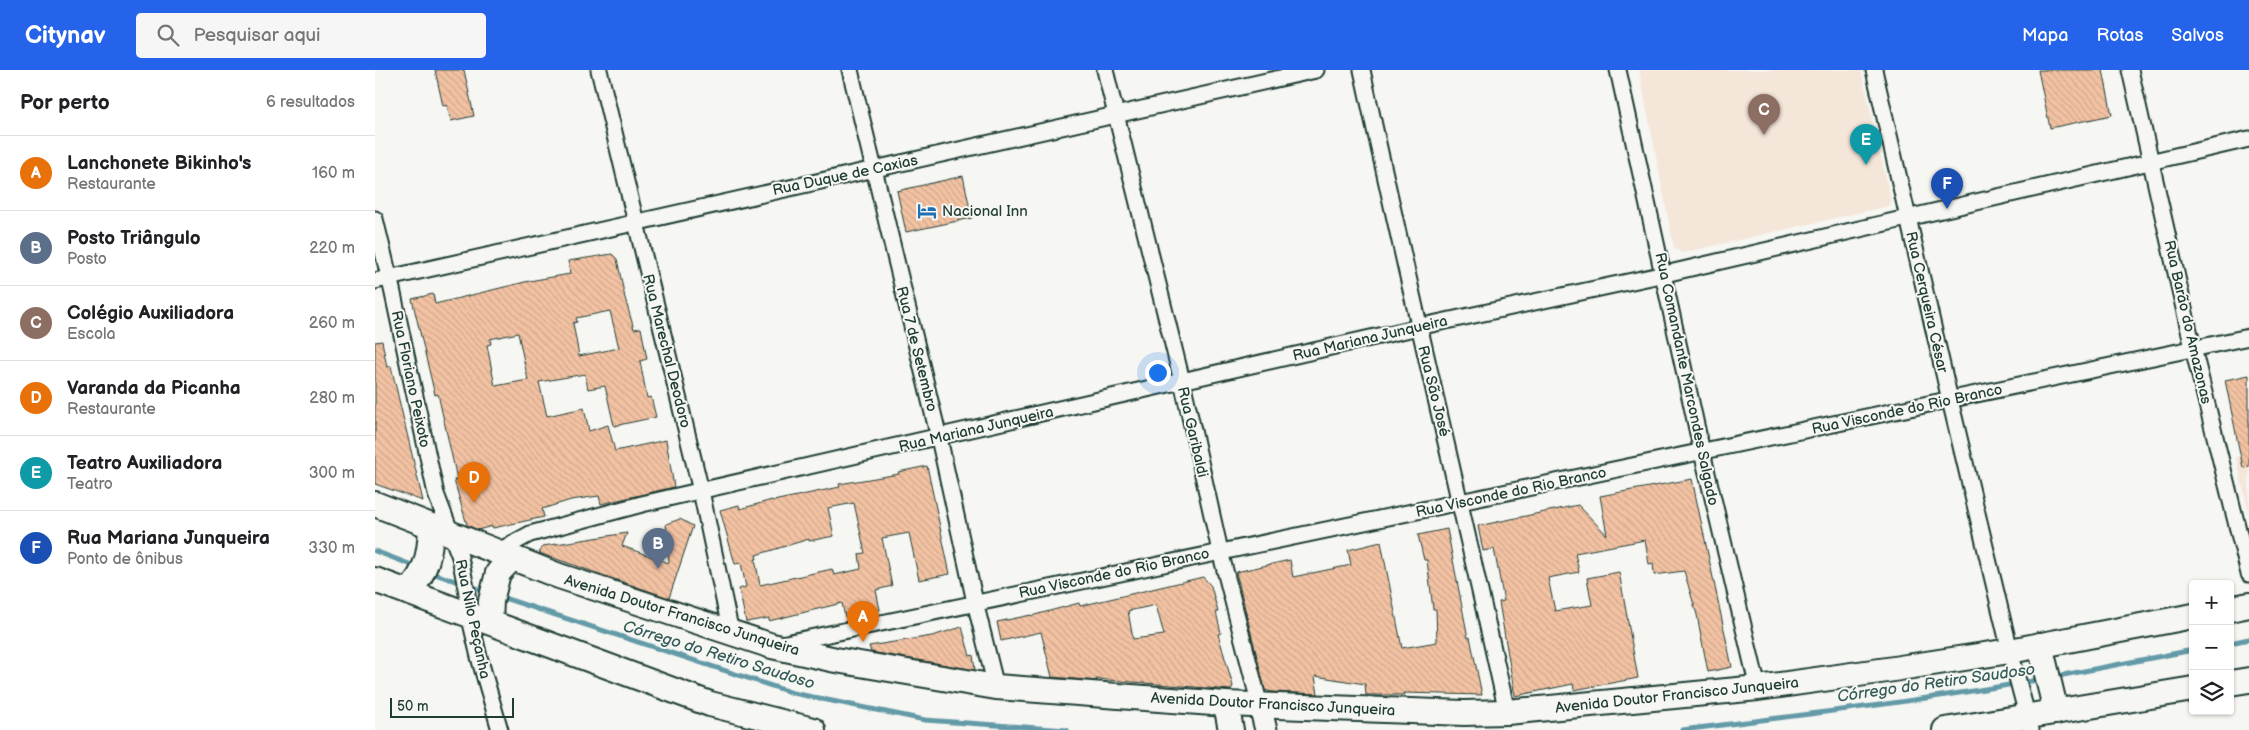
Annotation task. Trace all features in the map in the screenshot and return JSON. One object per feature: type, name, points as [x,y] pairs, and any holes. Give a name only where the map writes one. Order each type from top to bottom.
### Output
[{"type":"main road","name":"Avenida Doutor Francisco Junqueira","points":[[375,504],[431,538],[456,547],[559,576],[772,646],[836,660],[996,687],[1229,720],[1264,721],[1507,712],[1758,688],[2011,658],[2189,617]]},
{"type":"main road","points":[[414,586],[431,538]]},
{"type":"main road","points":[[479,607],[502,561]]},
{"type":"main road","points":[[375,580],[414,586],[479,607],[710,704],[813,730]]},
{"type":"main road","points":[[2234,608],[2249,606]]},
{"type":"main road","points":[[2042,651],[2055,705]]},
{"type":"main road","points":[[2234,682],[2249,680]]},
{"type":"main road","points":[[1945,730],[2027,716],[2055,705],[2189,689]]},
{"type":"street","name":"Rua Marechal Deodoro","points":[[599,70],[701,491],[731,632]]},
{"type":"street","name":"Rua 7 de Setembro","points":[[850,70],[939,438],[975,602],[996,687]]},
{"type":"street","name":"Rua Garibaldi","points":[[1105,70],[1182,381],[1220,551],[1264,721]]},
{"type":"street","name":"Rua Duque de Caxias","points":[[382,279],[1315,70]]},
{"type":"street","name":"Rua São José","points":[[1362,70],[1507,712]]},
{"type":"street","name":"Rua Comandante Marcondes Salgado","points":[[1618,70],[1665,274],[1702,452],[1758,688]]},
{"type":"street","name":"Rua Cerqueira César","points":[[1874,70],[2011,658],[2027,716]]},
{"type":"street","name":"Rua Barão do Amazonas","points":[[2130,70],[2193,348],[2249,574]]},
{"type":"street","name":"Rua Mariana Junqueira","points":[[502,561],[530,534],[642,504],[939,438],[1419,327],[1665,274],[2249,139]]},
{"type":"street","name":"Rua Floriano Peixoto","points":[[375,219],[382,279],[436,494],[456,547]]},
{"type":"street","name":"Rua Visconde do Rio Branco","points":[[772,646],[2249,337]]},
{"type":"street","name":"Rua Nilo Peçanha","points":[[456,547],[479,607],[479,657],[500,730]]},
{"type":"shaded area","points":[[1639,70],[1861,70],[1891,201],[1888,206],[1682,253],[1674,248]]},
{"type":"shaded area","points":[[2249,454],[2249,513],[2236,457]]},
{"type":"building","points":[[435,70],[464,70],[474,116],[451,121],[447,105],[443,106]]},
{"type":"building","points":[[2038,70],[2103,70],[2112,115],[2050,128]]},
{"type":"building","points":[[963,176],[972,218],[906,232],[897,191]]},
{"type":"building","points":[[612,254],[617,259],[634,329],[641,328],[647,359],[640,361],[647,398],[651,397],[656,417],[614,426],[605,386],[588,389],[585,374],[539,382],[547,416],[584,408],[589,431],[608,425],[615,451],[666,440],[674,487],[601,504],[599,496],[571,500],[542,509],[544,517],[478,530],[467,525],[454,480],[457,479],[438,394],[435,395],[412,299],[433,294],[435,304],[529,281],[570,274],[568,261]],"holes":[[[610,311],[619,348],[579,356],[573,323],[577,322],[576,318]],[[518,333],[528,380],[495,386],[487,345],[491,344],[490,339]]]},
{"type":"building","points":[[382,341],[387,367],[391,366],[423,501],[375,484],[375,342]]},
{"type":"building","points":[[2249,375],[2249,467],[2243,468],[2225,380]]},
{"type":"building","points":[[927,466],[950,574],[919,580],[909,533],[882,538],[892,586],[876,590],[880,610],[845,617],[842,603],[769,621],[769,618],[746,622],[739,589],[746,587],[741,563],[735,564],[720,510],[739,505],[740,509],[772,500],[840,487],[839,484],[899,474],[898,472]],"holes":[[[854,503],[865,553],[859,554],[861,569],[834,575],[832,569],[760,585],[755,559],[757,559],[756,555],[809,539],[809,541],[834,536],[828,508]]]},
{"type":"building","points":[[1692,479],[1732,667],[1708,672],[1697,615],[1684,571],[1654,575],[1653,563],[1649,564],[1645,540],[1575,553],[1579,572],[1548,578],[1555,611],[1592,605],[1587,578],[1619,572],[1638,678],[1574,690],[1573,684],[1515,696],[1499,602],[1504,601],[1494,549],[1483,551],[1478,526],[1578,505],[1607,535],[1600,496]]},
{"type":"building","points":[[680,519],[693,526],[669,598],[539,553],[543,546],[627,533],[622,546],[669,563],[666,524]]},
{"type":"building","points":[[1447,529],[1468,638],[1470,637],[1482,695],[1404,693],[1405,695],[1366,695],[1365,684],[1315,676],[1318,694],[1265,690],[1236,572],[1290,560],[1293,577],[1351,565],[1348,550],[1381,542],[1402,648],[1437,642],[1436,609],[1433,609],[1427,560],[1424,560],[1418,535]]},
{"type":"building","points":[[1203,577],[1211,586],[1218,612],[1216,612],[1221,633],[1218,634],[1233,686],[1231,690],[1052,677],[1041,632],[1001,641],[997,622],[1031,616],[1079,603],[1080,606]],"holes":[[[1156,605],[1164,635],[1133,639],[1128,611]]]},
{"type":"building","points":[[962,627],[970,656],[973,655],[975,670],[871,652],[869,646],[932,636]]},
{"type":"waterway","name":"Córrego do Retiro Saudoso","points":[[375,551],[417,567]]},
{"type":"waterway","name":"Córrego do Retiro Saudoso","points":[[429,572],[487,592]]},
{"type":"waterway","name":"Córrego do Retiro Saudoso","points":[[498,596],[793,693],[925,720],[1067,730]]},
{"type":"waterway","name":"Córrego do Retiro Saudoso","points":[[2234,642],[2249,639]]},
{"type":"waterway","name":"Córrego do Retiro Saudoso","points":[[2053,677],[2189,651]]},
{"type":"waterway","name":"Córrego do Retiro Saudoso","points":[[1682,730],[1908,701],[2043,679]]},
{"type":"place","name":"Colégio Auxiliadora","points":[[1764,135]]},
{"type":"place","name":"Teatro Auxiliadora","points":[[1866,165]]},
{"type":"place","name":"Rua Mariana Junqueira","points":[[1947,209]]},
{"type":"place","name":"Nacional Inn","points":[[927,211]]},
{"type":"place","name":"Varanda da Picanha","points":[[474,503]]},
{"type":"place","name":"Posto Triângulo","points":[[658,569]]},
{"type":"place","name":"Lanchonete Bikinho's","points":[[863,642]]}]
